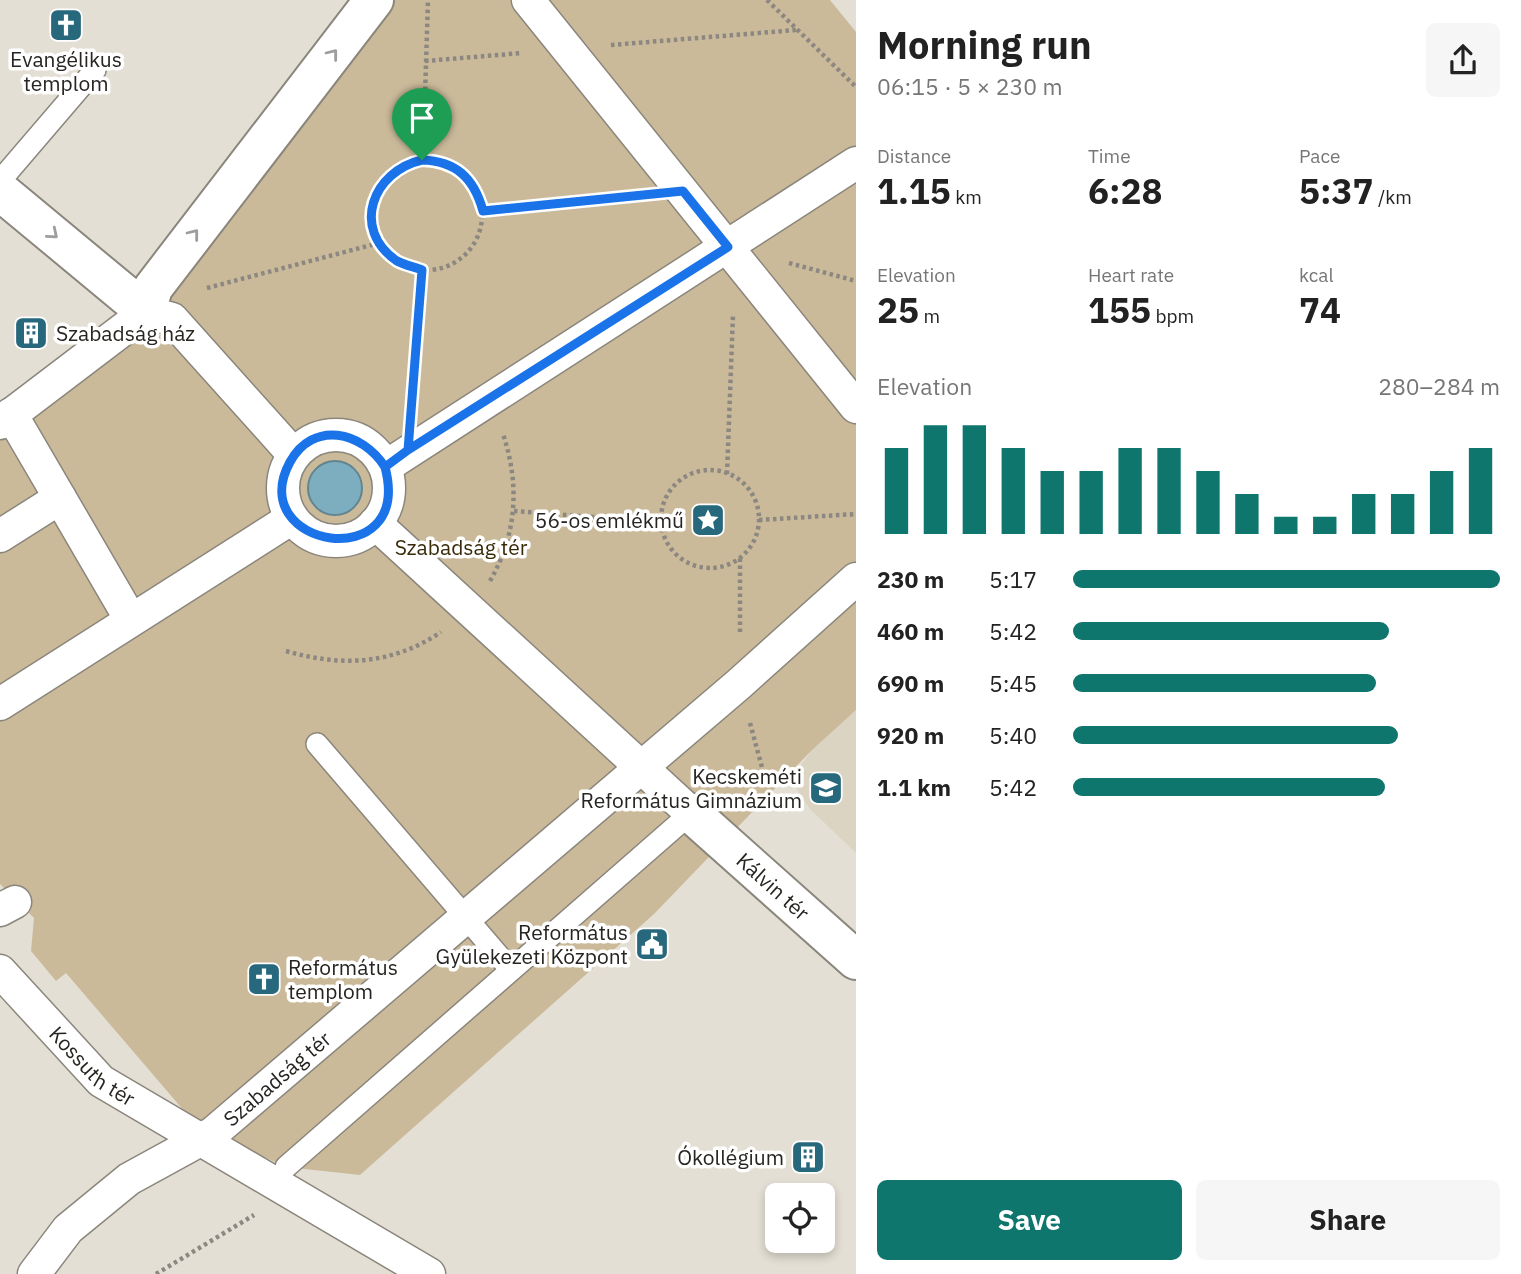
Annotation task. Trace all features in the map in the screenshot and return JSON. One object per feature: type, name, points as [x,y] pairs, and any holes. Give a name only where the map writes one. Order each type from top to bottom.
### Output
[{"type":"street","points":[[131,620],[60,498],[6,418],[146,312],[153,288],[374,0]]},
{"type":"street","points":[[527,0],[856,407]]},
{"type":"street","points":[[396,458],[343,435],[325,436],[308,443],[294,455],[286,470],[283,487],[285,503],[292,518],[310,534],[337,541],[365,533],[384,511],[396,458],[732,253],[856,163]]},
{"type":"street","points":[[0,191],[146,312],[172,319],[294,455]]},
{"type":"street","points":[[0,536],[60,498]]},
{"type":"street","points":[[0,704],[292,518]]},
{"type":"street","points":[[375,523],[691,813]]},
{"type":"street","name":"Szabadság tér","points":[[206,1137],[468,916],[856,579]]},
{"type":"street","name":"Kálvin tér","points":[[691,813],[856,960]]},
{"type":"street","name":"Kossuth tér","points":[[0,971],[101,1082],[206,1137],[280,1185],[429,1274]]},
{"type":"street","points":[[34,1274],[68,1228],[129,1179],[206,1137]]},
{"type":"lane","points":[[0,181],[95,70]]},
{"type":"lane","points":[[317,744],[468,916],[510,969]]},
{"type":"lane","points":[[280,1185],[510,969],[691,813]]},
{"type":"path","points":[[422,160],[428,0]]},
{"type":"path","points":[[767,0],[856,87]]},
{"type":"path","points":[[422,160],[440,161],[469,178],[483,211],[476,242],[466,254],[438,269],[422,270],[397,261],[379,243],[372,212],[378,190],[393,171],[422,160]]},
{"type":"path","points":[[483,211],[683,191]]},
{"type":"path","points":[[727,474],[732,253]]},
{"type":"path","points":[[396,458],[422,270]]},
{"type":"path","points":[[708,470],[727,474],[750,492],[759,520],[756,534],[745,552],[729,565],[716,568],[702,568],[678,557],[663,534],[660,522],[668,494],[681,480],[708,470]]},
{"type":"path","points":[[514,511],[660,522]]},
{"type":"path","points":[[759,520],[856,514]]},
{"type":"path","points":[[156,1274],[280,1185]]},
{"type":"shaded area","name":"Kecskeméti Református Gimnázium","points":[[856,710],[856,853],[811,810],[799,794],[795,782],[797,771],[811,751]]},
{"type":"green space","name":"Szabadság tér","points":[[374,0],[830,0],[856,32],[856,710],[811,751],[654,914],[360,1175],[286,1167],[197,1126],[66,973],[56,981],[31,951],[34,918],[0,884],[0,423],[146,312]]},
{"type":"water","points":[[340,461],[350,465],[358,473],[362,488],[358,503],[350,511],[330,515],[320,511],[312,503],[308,483],[312,473],[320,465]]},
{"type":"place","name":"Evangélikus templom","points":[[66,25]]},
{"type":"place","name":"Szabadság ház","points":[[31,333]]},
{"type":"place","name":"56-os emlékmű","points":[[708,520]]},
{"type":"place","name":"Kecskeméti Református Gimnázium","points":[[826,788]]},
{"type":"place","name":"Református Gyülekezeti Központ","points":[[652,944]]},
{"type":"place","name":"Református templom","points":[[264,979]]},
{"type":"place","name":"Ókollégium","points":[[808,1157]]},
{"type":"route","points":[[422,160],[407,163],[393,171],[382,183],[372,212],[373,228],[379,243],[397,261],[422,270],[408,450],[385,467],[375,451],[360,441],[343,435],[325,436],[308,443],[294,455],[286,470],[283,487],[285,503],[300,527],[323,539],[351,539],[365,533],[375,523],[384,511],[388,496],[389,482],[385,467],[408,450],[728,247],[683,191],[483,211],[469,178],[440,161],[422,160]]}]
